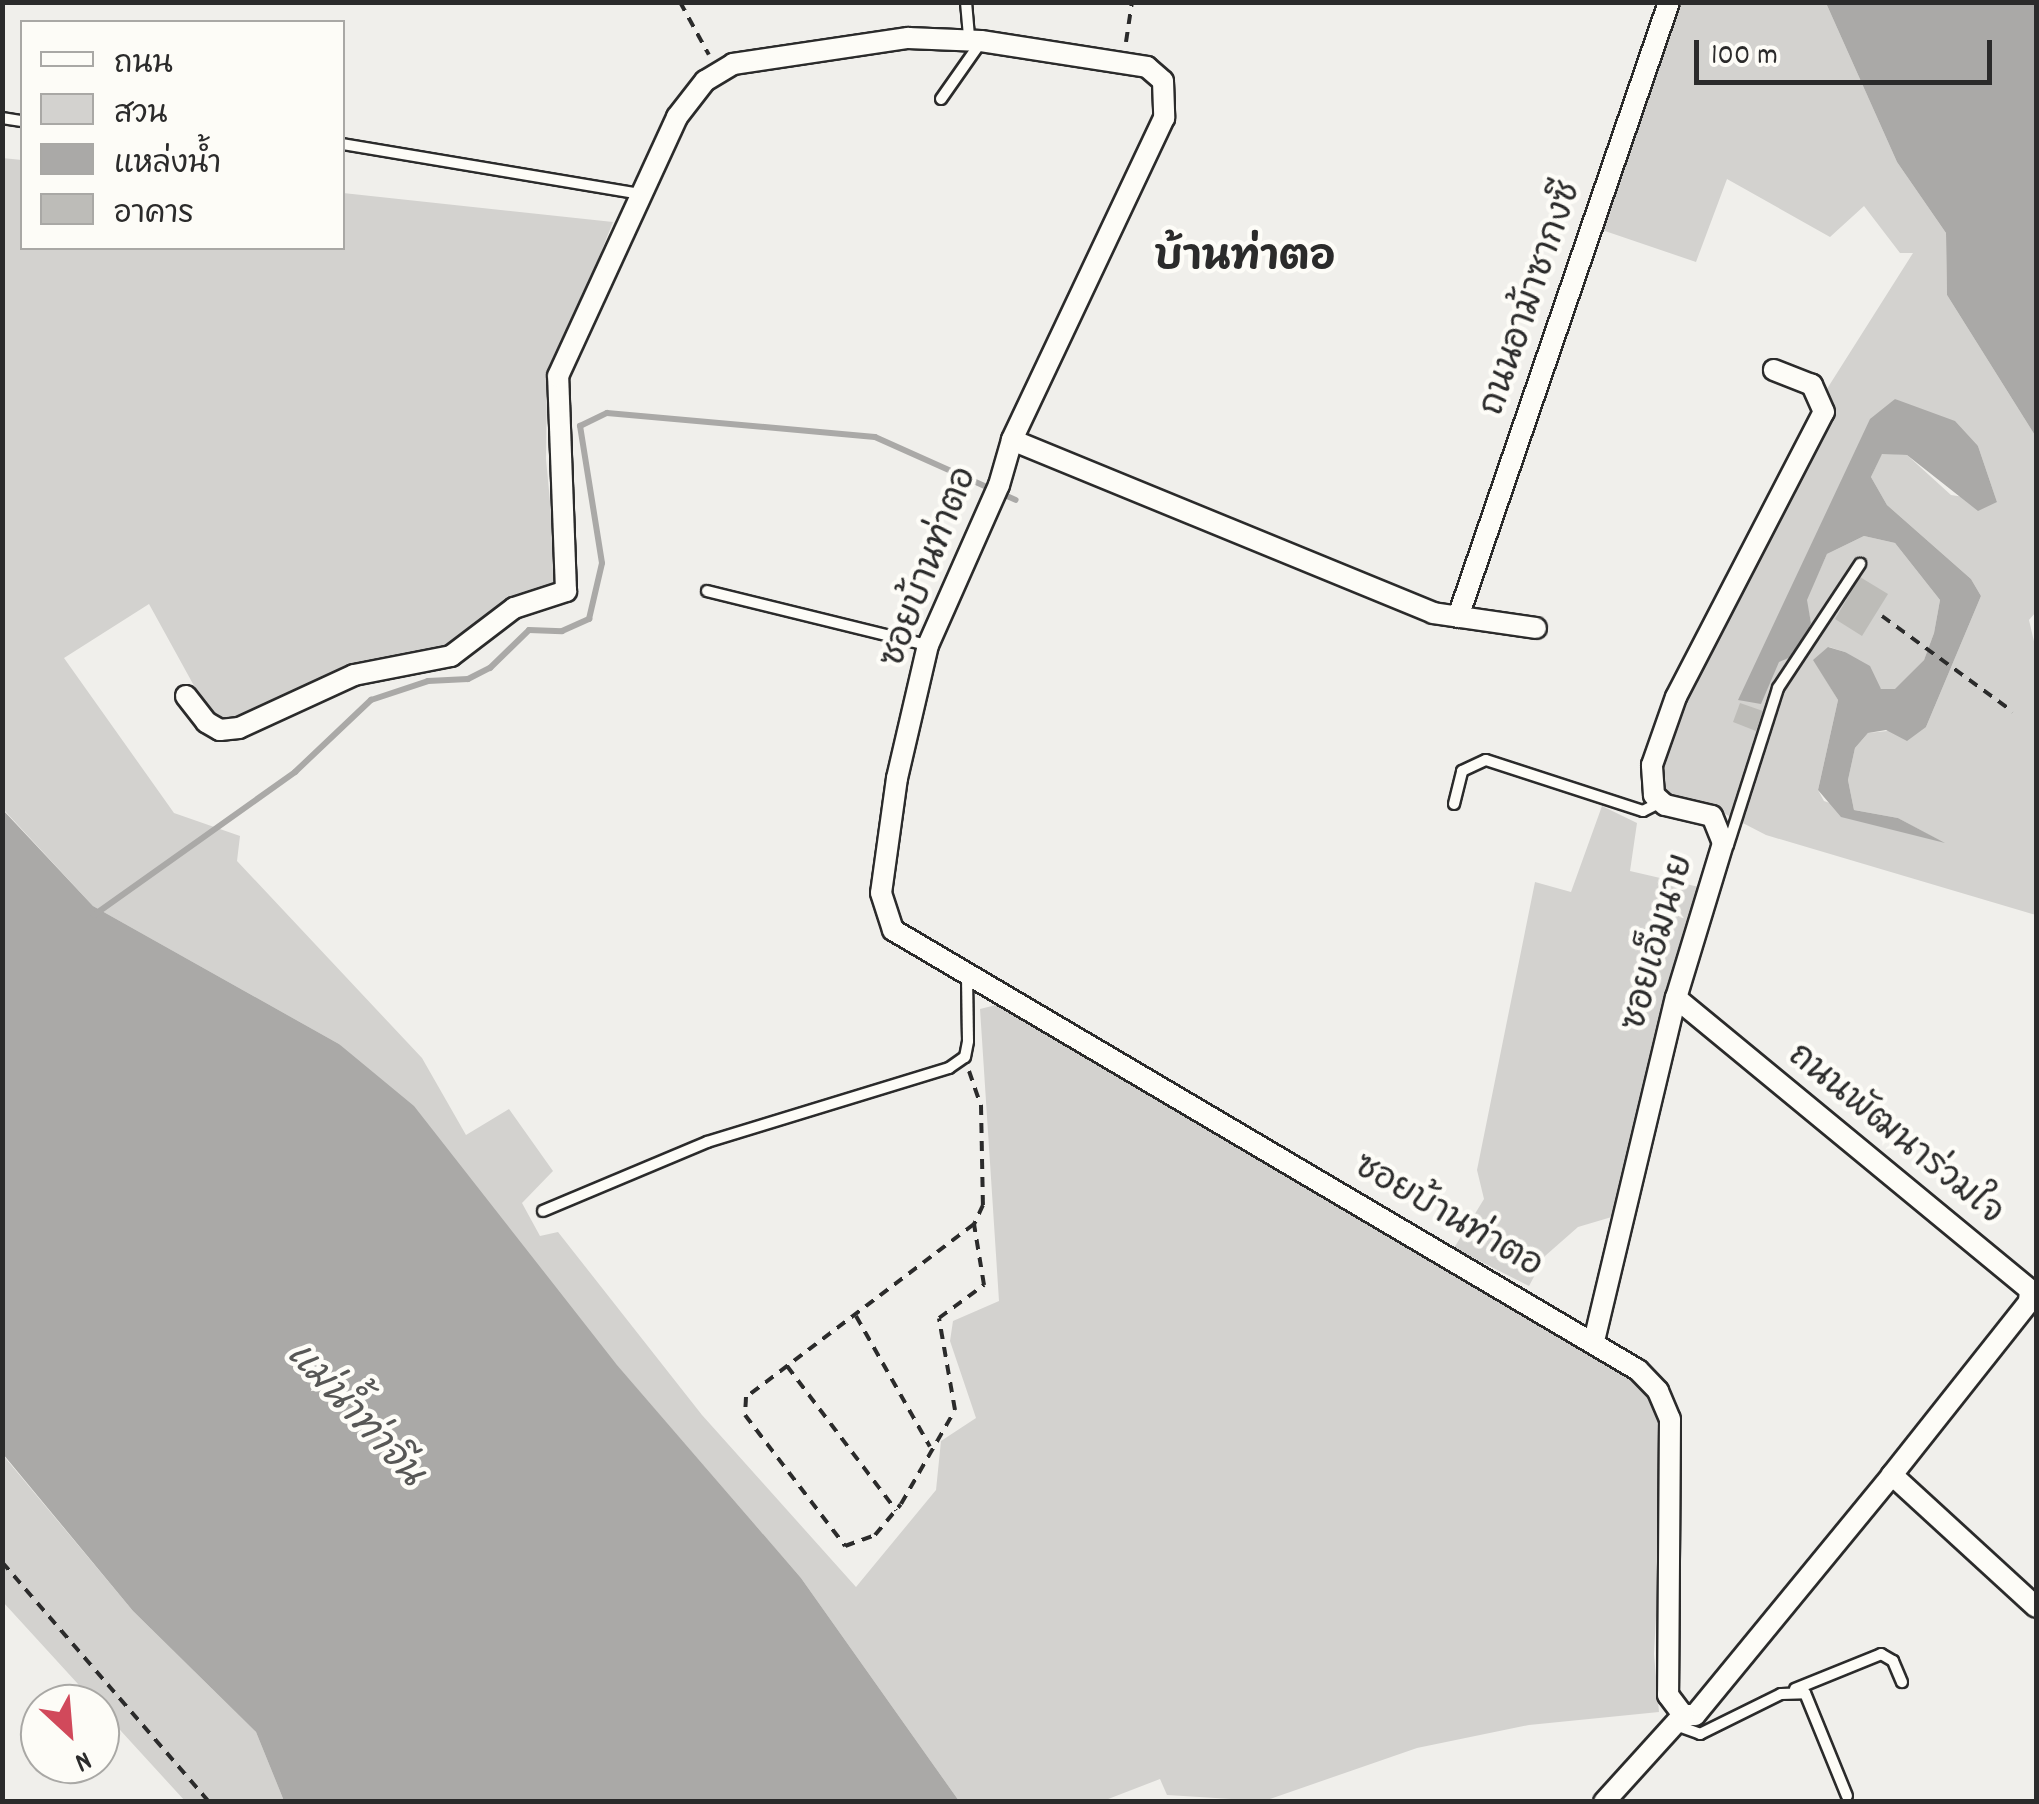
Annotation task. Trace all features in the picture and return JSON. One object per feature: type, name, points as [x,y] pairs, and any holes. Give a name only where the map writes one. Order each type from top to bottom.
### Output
[{"type":"street","name":"ถนนอาม้าซากงซี","points":[[1458,618],[1669,2]]},
{"type":"street","name":"ซอยบ้านท่าตอ","points":[[718,73],[733,64],[908,38],[975,40],[1124,62],[1147,67],[1163,81],[1164,118],[1012,440],[1000,485],[928,645],[897,778],[882,910],[893,930],[966,978],[1638,1370],[1670,1419],[1668,1694],[1678,1719]]},
{"type":"street","points":[[186,696],[206,722],[220,730],[240,728],[354,674],[451,656],[514,608],[566,591],[558,376],[677,117],[718,73]]},
{"type":"street","name":"ซอยเอ็มนาย","points":[[1594,1341],[1723,844],[1712,816],[1662,802],[1654,795],[1652,765],[1666,720],[1824,412],[1812,385],[1774,370]]},
{"type":"street","points":[[1012,440],[1458,618],[1536,628]]},
{"type":"street","name":"ถนนพัฒนาร่วมใจ","points":[[1679,1002],[2030,1290],[2030,1302],[1892,1474]]},
{"type":"street","points":[[1604,1802],[1678,1719],[1694,1715],[1892,1474],[2036,1607]]},
{"type":"lane","points":[[941,99],[975,40],[966,2]]},
{"type":"lane","points":[[345,145],[641,194]]},
{"type":"lane","points":[[1679,1002],[1778,688],[1860,564]]},
{"type":"lane","points":[[707,592],[928,645]]},
{"type":"lane","points":[[1454,804],[1462,771],[1486,760],[1643,811],[1662,802]]},
{"type":"lane","points":[[544,1211],[707,1142],[798,1118],[949,1068],[965,1057],[966,978]]},
{"type":"lane","points":[[1678,1719],[1700,1734],[1881,1654],[1893,1661],[1902,1682]]},
{"type":"lane","points":[[1794,1690],[1812,1699],[1847,1796]]},
{"type":"path","points":[[680,2],[718,73]]},
{"type":"path","points":[[1124,62],[1132,2]]},
{"type":"path","points":[[1882,616],[2013,712]]},
{"type":"path","points":[[965,1057],[981,1105],[983,1205],[974,1224],[746,1397],[745,1415],[845,1546],[875,1535],[896,1510],[955,1410],[939,1318],[984,1285],[974,1224]]},
{"type":"path","points":[[855,1315],[930,1447]]},
{"type":"path","points":[[786,1366],[896,1510]]},
{"type":"path","points":[[2,1562],[209,1802]]},
{"type":"green space","points":[[1680,3],[1826,3],[1897,162],[1946,233],[1947,295],[2036,437],[2036,612],[2029,620],[2036,650],[2036,915],[1766,835],[1706,804],[1646,801],[1679,665],[1754,534],[1806,422],[1913,253],[1900,253],[1864,206],[1830,237],[1727,179],[1696,262],[1602,230]],"holes":[[[1895,399],[1978,446],[1997,502],[1951,495],[1907,455],[1882,453],[1871,477],[1887,505],[1971,579],[1981,596],[1926,727],[1868,733],[1855,748],[1848,780],[1854,810],[1898,818],[1942,842],[1824,801],[1818,790],[1838,700],[1814,660],[1829,647],[1845,652],[1881,689],[1895,690],[1924,660],[1934,633],[1940,600],[1895,543],[1864,536],[1827,554],[1806,600],[1811,623],[1798,654],[1779,661],[1739,700]]]},
{"type":"green space","points":[[2,158],[20,160],[20,250],[345,250],[345,193],[613,222],[547,387],[546,459],[558,586],[533,592],[444,647],[358,662],[227,725],[209,713],[149,604],[64,658],[174,813],[240,836],[237,861],[422,1058],[466,1135],[509,1109],[553,1171],[522,1203],[540,1236],[558,1232],[702,1415],[856,1587],[936,1490],[941,1441],[976,1418],[950,1341],[953,1321],[999,1301],[980,1009],[996,1005],[1644,1381],[1661,1410],[1665,1444],[1654,1654],[1659,1712],[1529,1725],[1417,1748],[1264,1801],[1167,1795],[1160,1779],[1103,1801],[959,1801],[801,1578],[339,1044],[93,906],[3,809]]},
{"type":"green space","points":[[1602,806],[1637,823],[1630,871],[1699,887],[1615,1216],[1578,1227],[1545,1256],[1529,1286],[1454,1248],[1484,1199],[1477,1170],[1535,882],[1571,892]]},
{"type":"green space","points":[[2,1454],[133,1611],[256,1732],[284,1801],[185,1801],[120,1730],[120,1684],[78,1684],[3,1602]]},
{"type":"water","points":[[1826,3],[2036,3],[2036,437],[1947,295],[1946,233],[1897,162]]},
{"type":"water","points":[[1895,399],[1955,421],[1978,446],[1997,502],[1978,511],[1907,455],[1882,454],[1871,477],[1887,505],[1971,579],[1981,596],[1926,727],[1907,741],[1886,730],[1868,733],[1855,748],[1848,780],[1854,810],[1898,818],[1945,843],[1841,817],[1818,790],[1838,700],[1813,660],[1828,647],[1845,652],[1870,666],[1881,689],[1895,689],[1924,660],[1934,633],[1940,600],[1895,543],[1864,536],[1827,554],[1807,600],[1811,623],[1798,654],[1779,662],[1761,704],[1738,700],[1870,419]]},
{"type":"water","name":"แม่น้ำท่าจีน","points":[[2,809],[93,906],[339,1044],[414,1106],[617,1365],[801,1578],[959,1801],[284,1801],[256,1732],[133,1611],[3,1454]]},
{"type":"building","points":[[1860,577],[1888,594],[1862,636],[1835,619]]},
{"type":"building","points":[[1740,703],[1763,711],[1756,731],[1733,722]]},
{"type":"waterway","points":[[94,915],[295,772],[371,700],[428,681],[468,679],[490,668],[529,630],[562,631],[589,619],[602,563],[580,426],[607,413],[875,437],[1016,500]]},
{"type":"district","name":"บ้านท่าตอ","points":[[1245,261]]}]
